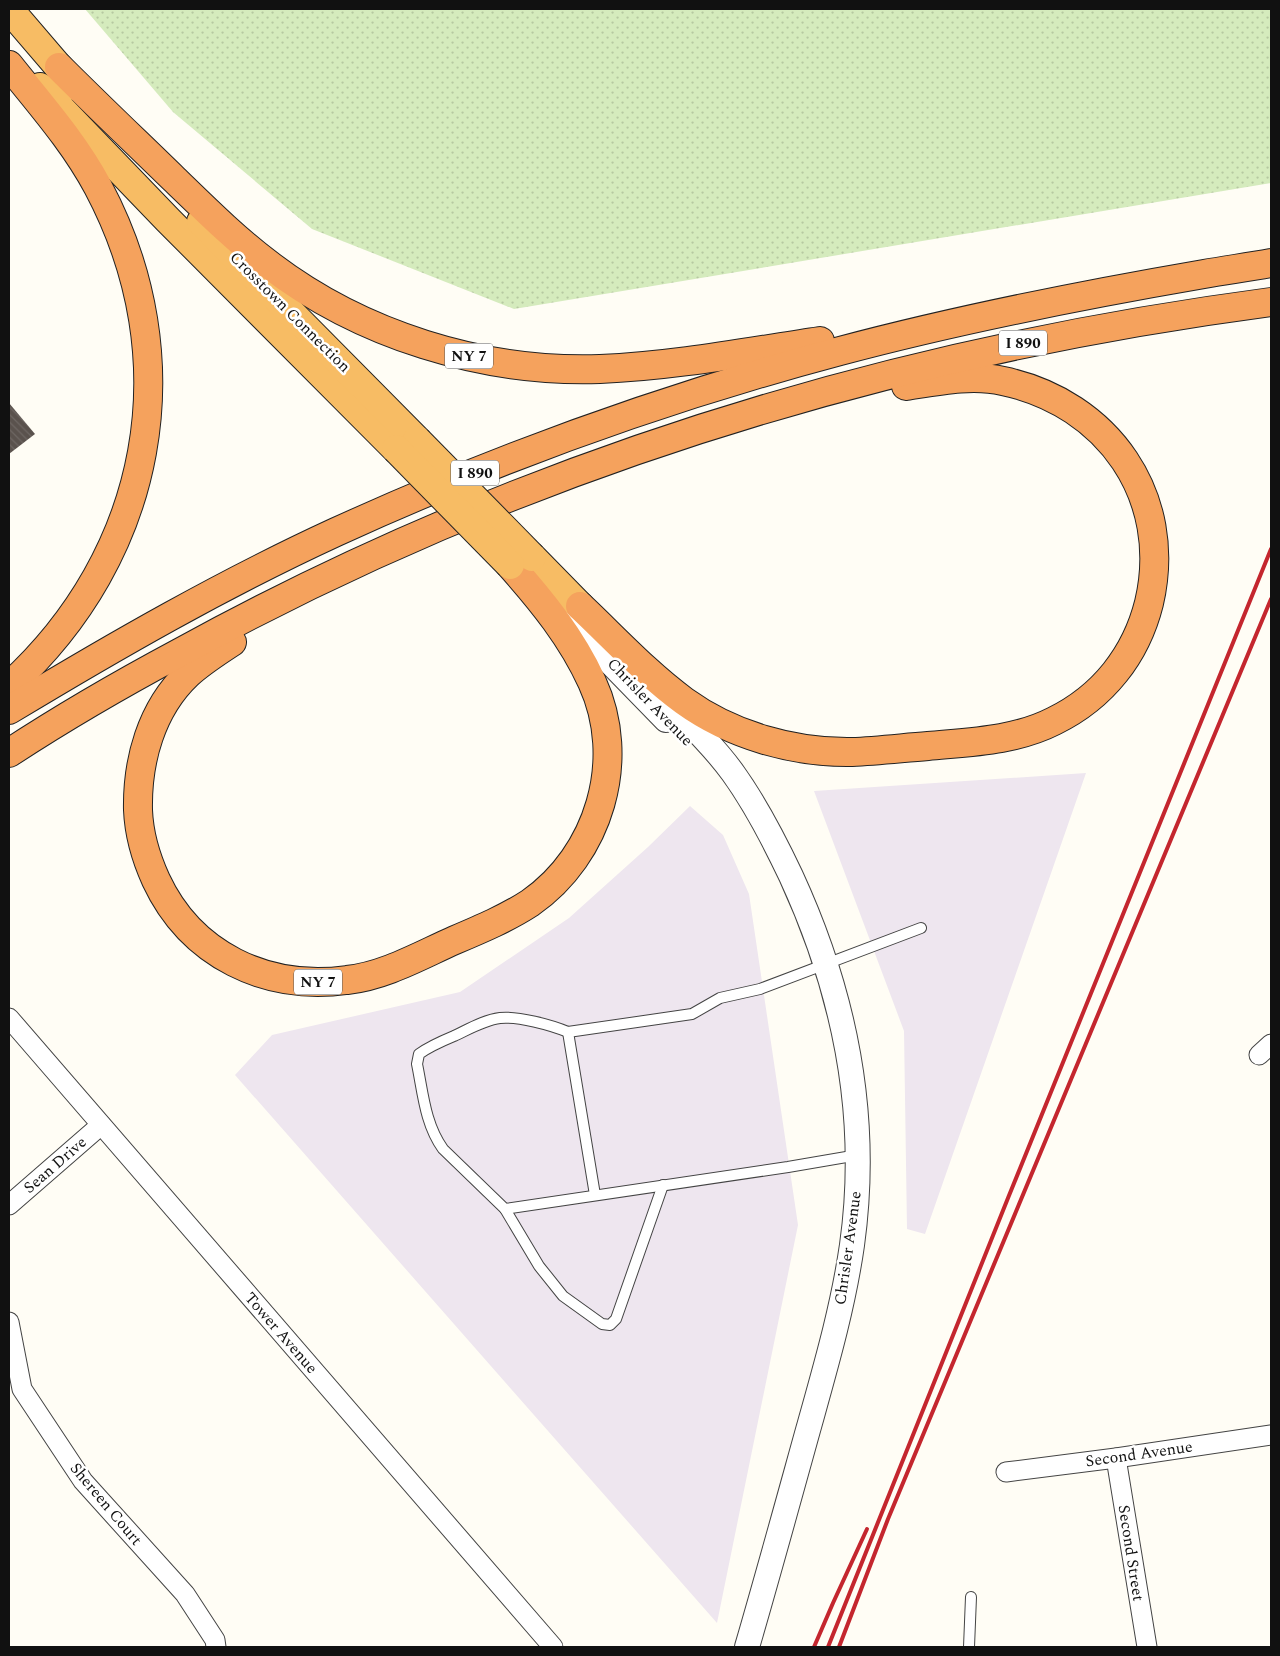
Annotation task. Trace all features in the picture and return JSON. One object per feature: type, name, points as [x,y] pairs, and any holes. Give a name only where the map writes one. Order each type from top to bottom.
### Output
[{"type":"highway","name":"Crosstown Connection","points":[[9,9],[184,205],[406,445]]},
{"type":"highway","name":"Crosstown Connection","points":[[9,53],[168,220],[406,445],[521,561],[580,606]]},
{"type":"highway","points":[[9,65],[69,140],[84,162],[111,213],[131,263],[138,289],[146,340],[148,369],[145,424],[138,472],[128,511],[116,540],[85,599],[67,624],[47,649],[9,686]]},
{"type":"highway","name":"NY 7","points":[[59,67],[209,212],[268,264],[330,304],[365,322],[439,348],[496,361],[529,366],[599,369],[697,360],[974,318]]},
{"type":"highway","name":"I 890","points":[[9,710],[131,638],[267,566],[336,533],[477,472],[549,444],[703,391],[840,351],[974,318],[1157,282],[1271,264]]},
{"type":"highway","name":"I 890","points":[[9,752],[157,665],[282,598],[350,565],[561,476],[704,426],[914,368],[1035,341],[1164,317],[1271,302]]},
{"type":"highway","points":[[580,606],[664,684],[704,714],[747,734],[796,747],[850,752],[1003,738],[1029,732],[1052,723],[1092,698],[1109,680],[1124,661],[1146,616],[1155,563],[1154,537],[1141,490],[1130,468],[1113,445],[1074,409],[1051,396],[1027,387],[1001,380],[976,379],[949,380],[779,404]]},
{"type":"highway","name":"NY 7","points":[[350,565],[203,661],[188,674],[173,690],[158,714],[145,748],[140,770],[138,819],[143,844],[160,888],[174,911],[190,930],[209,947],[231,961],[255,972],[278,979],[325,982],[350,980],[371,975],[403,963],[485,927],[531,902],[569,867],[582,848],[594,826],[606,780],[608,754],[606,730],[594,685],[570,640],[549,611],[521,561]]},
{"type":"street","name":"Chrisler Avenue","points":[[521,561],[569,620],[742,800],[778,849]]},
{"type":"street","name":"Chrisler Avenue","points":[[580,606],[637,670],[732,770],[759,813],[799,893],[826,965],[842,1016],[850,1060],[856,1108],[858,1155],[857,1200],[852,1245],[844,1290],[822,1381],[748,1647]]},
{"type":"street","name":"Tower Avenue","points":[[9,1018],[553,1647]]},
{"type":"street","name":"Sean Drive","points":[[9,1205],[101,1125]]},
{"type":"street","name":"Shereen Court","points":[[9,1322],[15,1394],[83,1482],[185,1594],[215,1640],[216,1647]]},
{"type":"street","name":"Second Avenue","points":[[1006,1472],[1271,1435]]},
{"type":"street","name":"Second Street","points":[[1116,1458],[1147,1647]]},
{"type":"lane","points":[[663,1185],[616,1319],[610,1324],[602,1324],[563,1296],[539,1266],[505,1209],[443,1149],[436,1139],[430,1126],[417,1064],[419,1054],[426,1048],[472,1027],[502,1018],[550,1025],[568,1032],[692,1014],[720,998],[760,989],[920,928]]},
{"type":"lane","points":[[568,1032],[595,1195]]},
{"type":"lane","points":[[505,1209],[858,1155]]},
{"type":"lane","points":[[969,1647],[971,1597]]},
{"type":"shaded area","points":[[1086,773],[925,1234],[907,1229],[904,1031],[814,791]]},
{"type":"shaded area","points":[[690,806],[723,835],[749,894],[798,1225],[717,1623],[235,1075],[272,1035],[460,992],[569,918],[648,847]]},
{"type":"green space","points":[[85,9],[1271,9],[1271,183],[514,309],[312,229],[173,112]]},
{"type":"building","points":[[9,403],[35,434],[9,454]]},
{"type":"railway","points":[[828,1647],[1271,549]]},
{"type":"railway","points":[[839,1647],[888,1519],[1271,599]]},
{"type":"railway","points":[[814,1647],[867,1529]]}]
